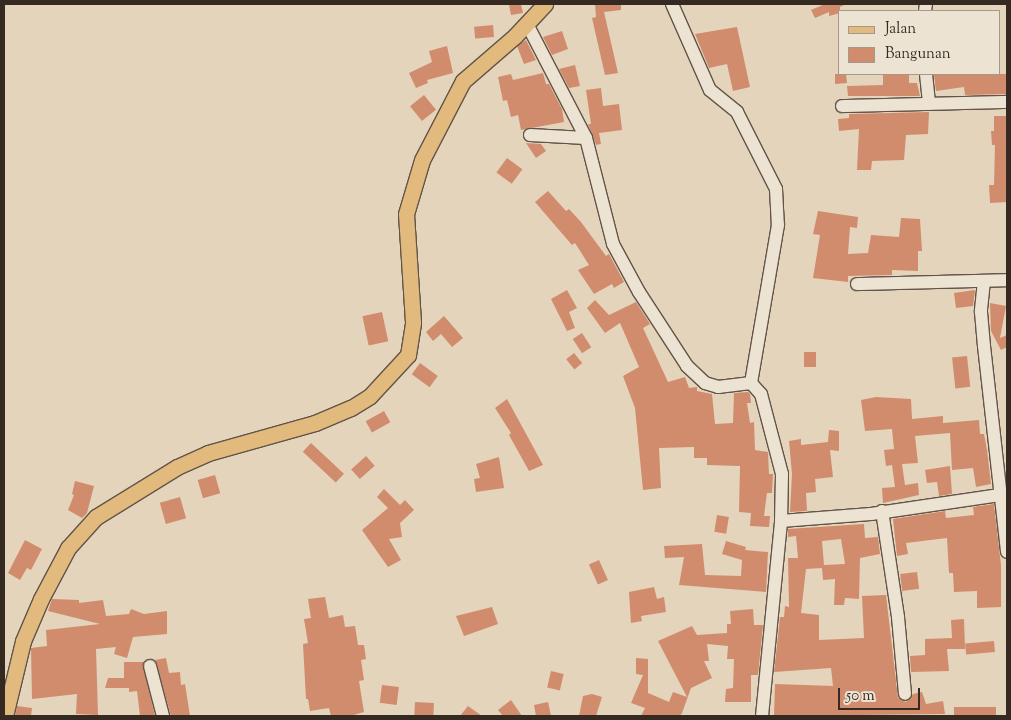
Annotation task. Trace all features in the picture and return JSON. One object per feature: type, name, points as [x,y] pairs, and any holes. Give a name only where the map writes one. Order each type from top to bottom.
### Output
[{"type":"main road","points":[[6,716],[23,641],[41,599],[68,548],[96,517],[177,467],[208,453],[315,423],[350,408],[370,396],[408,355],[413,322],[406,214],[422,160],[463,81],[527,24],[545,4]]},
{"type":"street","points":[[672,4],[710,90],[737,112],[776,189],[778,225],[752,383],[761,394],[782,474],[781,521],[762,716]]},
{"type":"street","points":[[527,24],[586,138],[613,244],[630,277],[686,366],[710,385],[752,383]]},
{"type":"street","points":[[926,75],[929,104]]},
{"type":"street","points":[[842,106],[1007,102]]},
{"type":"street","points":[[530,134],[586,138]]},
{"type":"street","points":[[857,284],[1007,280]]},
{"type":"street","points":[[984,281],[983,338],[1004,495],[1007,552]]},
{"type":"street","points":[[781,521],[882,511],[1004,495]]},
{"type":"street","points":[[882,511],[898,617],[905,694]]},
{"type":"street","points":[[150,666],[163,716]]},
{"type":"building","points":[[509,4],[521,4],[523,13],[511,15]]},
{"type":"building","points":[[595,4],[621,4],[621,10],[604,12],[618,73],[605,75],[592,18],[596,17]]},
{"type":"building","points":[[825,4],[846,4],[840,7],[838,14],[829,16],[829,12],[815,18],[811,10]]},
{"type":"building","points":[[493,25],[494,37],[475,39],[474,27]]},
{"type":"building","points":[[737,27],[750,87],[733,91],[727,64],[709,68],[695,34]]},
{"type":"building","points":[[562,31],[568,49],[552,55],[543,37]]},
{"type":"building","points":[[526,40],[536,60],[524,64],[517,46]]},
{"type":"building","points":[[447,46],[453,73],[427,80],[428,83],[416,88],[409,73],[432,62],[429,51]]},
{"type":"building","points":[[575,65],[580,86],[569,88],[559,69]]},
{"type":"building","points":[[543,73],[546,84],[549,84],[562,109],[564,122],[521,130],[518,115],[511,117],[507,100],[503,101],[498,77],[511,74],[513,80]]},
{"type":"building","points":[[835,74],[846,75],[847,83],[835,84]]},
{"type":"building","points":[[1007,74],[1007,94],[965,95],[964,87],[936,91],[934,75]]},
{"type":"building","points":[[883,75],[909,75],[909,83],[917,83],[920,96],[848,96],[847,86],[883,85]]},
{"type":"building","points":[[601,88],[603,106],[619,104],[622,130],[599,133],[601,144],[596,145],[588,124],[591,124],[586,90]]},
{"type":"building","points":[[424,95],[436,110],[422,121],[410,106]]},
{"type":"building","points":[[929,112],[928,134],[906,135],[904,160],[872,161],[871,170],[857,170],[859,129],[839,131],[838,119],[849,118],[849,114]]},
{"type":"building","points":[[994,116],[1007,116],[1007,202],[990,203],[989,185],[994,185],[995,145],[992,145],[991,131],[994,131]]},
{"type":"building","points":[[526,143],[541,144],[546,151],[536,158]]},
{"type":"building","points":[[507,158],[522,169],[512,184],[496,173]]},
{"type":"building","points":[[548,191],[566,211],[569,209],[581,222],[606,256],[609,254],[624,282],[614,288],[612,284],[594,294],[578,270],[589,265],[575,243],[572,245],[535,202]]},
{"type":"building","points":[[818,211],[858,217],[857,228],[850,227],[848,254],[868,253],[871,235],[899,237],[901,218],[920,219],[922,251],[918,251],[918,271],[892,270],[892,275],[848,276],[848,282],[813,278],[820,235],[813,234]]},
{"type":"building","points":[[567,290],[577,308],[569,312],[575,328],[567,331],[551,299]]},
{"type":"building","points":[[975,290],[973,306],[956,308],[954,293]]},
{"type":"building","points":[[595,300],[609,315],[636,302],[650,324],[643,328],[668,382],[685,377],[689,388],[697,387],[697,391],[712,394],[715,424],[733,423],[734,393],[748,392],[750,394],[751,403],[747,403],[750,423],[754,422],[755,450],[768,452],[769,474],[773,474],[772,493],[767,493],[764,516],[770,516],[769,527],[750,526],[751,513],[739,512],[740,466],[707,465],[707,458],[694,458],[694,447],[659,448],[661,488],[643,490],[635,408],[623,376],[639,367],[620,323],[605,333],[587,308]]},
{"type":"building","points":[[990,303],[1006,306],[1000,338],[1007,335],[1007,347],[1001,350],[991,331]]},
{"type":"building","points":[[382,312],[388,341],[369,346],[362,316]]},
{"type":"building","points":[[444,316],[463,338],[452,347],[441,334],[433,341],[426,332]]},
{"type":"building","points":[[582,333],[591,347],[582,353],[573,339]]},
{"type":"building","points":[[804,352],[816,352],[816,367],[804,367]]},
{"type":"building","points":[[574,353],[582,363],[574,369],[566,359]]},
{"type":"building","points":[[967,356],[970,387],[955,388],[952,358]]},
{"type":"building","points":[[420,363],[438,376],[430,387],[412,374]]},
{"type":"building","points":[[876,397],[911,399],[912,419],[943,416],[943,423],[979,420],[980,434],[984,434],[987,450],[991,484],[976,487],[973,468],[952,470],[950,433],[915,436],[918,463],[902,464],[905,485],[918,483],[919,495],[883,503],[882,488],[895,487],[892,465],[886,466],[884,450],[894,449],[892,429],[865,431],[861,400]]},
{"type":"building","points":[[507,399],[543,465],[529,471],[509,435],[511,433],[495,408]]},
{"type":"building","points":[[384,411],[390,422],[372,433],[366,421]]},
{"type":"building","points":[[829,430],[839,431],[839,451],[830,450],[833,477],[815,479],[816,492],[806,493],[807,511],[790,512],[792,474],[789,441],[801,439],[801,445],[828,442]]},
{"type":"building","points":[[311,443],[344,474],[336,482],[303,452]]},
{"type":"building","points":[[366,456],[375,466],[360,479],[351,469]]},
{"type":"building","points":[[499,457],[504,488],[476,492],[474,479],[480,478],[476,464]]},
{"type":"building","points":[[950,466],[952,494],[939,496],[937,482],[927,483],[925,470]]},
{"type":"building","points":[[215,475],[220,493],[203,498],[198,480]]},
{"type":"building","points":[[75,481],[94,486],[87,513],[82,518],[68,510],[74,495],[72,494]]},
{"type":"building","points":[[384,489],[400,505],[405,500],[414,510],[400,523],[402,537],[389,539],[401,560],[388,567],[362,530],[388,508],[377,497]]},
{"type":"building","points":[[180,497],[186,518],[166,524],[160,503]]},
{"type":"building","points":[[994,504],[1001,565],[1001,607],[977,608],[977,591],[954,592],[953,573],[949,573],[947,538],[906,543],[908,554],[897,556],[893,519],[945,511],[946,518],[974,515],[973,507]]},
{"type":"building","points":[[717,515],[729,517],[726,534],[714,532]]},
{"type":"building","points":[[864,524],[865,538],[878,537],[880,554],[860,558],[859,599],[845,598],[844,605],[834,605],[835,579],[823,580],[822,568],[806,569],[801,613],[819,615],[819,640],[864,638],[862,596],[886,595],[898,698],[906,702],[913,694],[922,692],[926,704],[943,701],[945,714],[774,716],[775,684],[833,686],[831,668],[774,672],[780,617],[784,617],[785,606],[789,607],[788,558],[798,558],[796,536],[788,537],[788,529]],"holes":[[[841,539],[845,564],[824,565],[822,541]]]},
{"type":"building","points":[[25,540],[42,549],[31,570],[27,568],[20,580],[8,573]]},
{"type":"building","points":[[726,541],[746,547],[745,550],[768,552],[766,592],[679,585],[684,557],[665,558],[664,546],[702,544],[705,575],[741,576],[742,560],[722,554]]},
{"type":"building","points":[[599,560],[608,580],[598,585],[589,564]]},
{"type":"building","points":[[917,572],[919,589],[902,591],[900,574]]},
{"type":"building","points":[[654,587],[657,599],[664,597],[666,612],[641,616],[642,621],[631,623],[629,592]]},
{"type":"building","points":[[325,597],[329,618],[343,615],[345,627],[355,626],[358,645],[364,645],[366,659],[361,660],[364,680],[359,681],[364,712],[350,716],[331,716],[329,708],[310,711],[308,699],[306,699],[303,644],[308,643],[304,619],[311,618],[308,599]]},
{"type":"building","points":[[52,599],[79,600],[79,603],[103,600],[106,616],[129,614],[131,609],[144,614],[167,611],[167,634],[133,637],[127,658],[114,654],[116,647],[96,649],[98,715],[76,714],[77,694],[32,699],[31,648],[47,646],[46,630],[100,624],[48,611]]},
{"type":"building","points":[[492,607],[498,624],[464,636],[456,616]]},
{"type":"building","points":[[753,609],[754,625],[763,625],[758,675],[751,675],[751,702],[725,702],[726,689],[733,688],[734,659],[727,659],[728,646],[707,644],[709,661],[704,661],[712,678],[691,688],[680,716],[641,716],[645,708],[631,703],[643,675],[636,674],[636,658],[648,659],[648,693],[669,702],[673,692],[687,697],[658,641],[692,626],[697,635],[727,633],[727,624],[731,624],[730,611]]},
{"type":"building","points":[[964,619],[965,649],[947,649],[949,671],[911,672],[910,656],[925,655],[925,639],[952,638],[951,620]]},
{"type":"building","points":[[994,641],[995,652],[966,654],[965,644]]},
{"type":"building","points":[[166,658],[169,673],[180,672],[181,685],[185,684],[190,716],[171,716],[155,660]]},
{"type":"building","points":[[124,662],[143,662],[155,716],[140,716],[137,691],[129,692],[129,688],[105,688],[108,678],[124,678]]},
{"type":"building","points":[[551,671],[564,674],[560,690],[547,688]]},
{"type":"building","points":[[382,685],[399,687],[397,705],[380,703]]},
{"type":"building","points":[[592,694],[602,697],[596,716],[579,716],[583,696]]},
{"type":"building","points":[[511,700],[522,716],[503,716],[498,710]]},
{"type":"building","points":[[415,702],[434,703],[433,716],[414,716]]},
{"type":"building","points":[[548,702],[551,716],[536,716],[534,705]]},
{"type":"building","points":[[17,706],[32,708],[31,716],[15,716]]},
{"type":"building","points":[[468,706],[482,716],[460,716]]},
{"type":"building","points":[[954,707],[996,707],[996,716],[954,716]]}]
